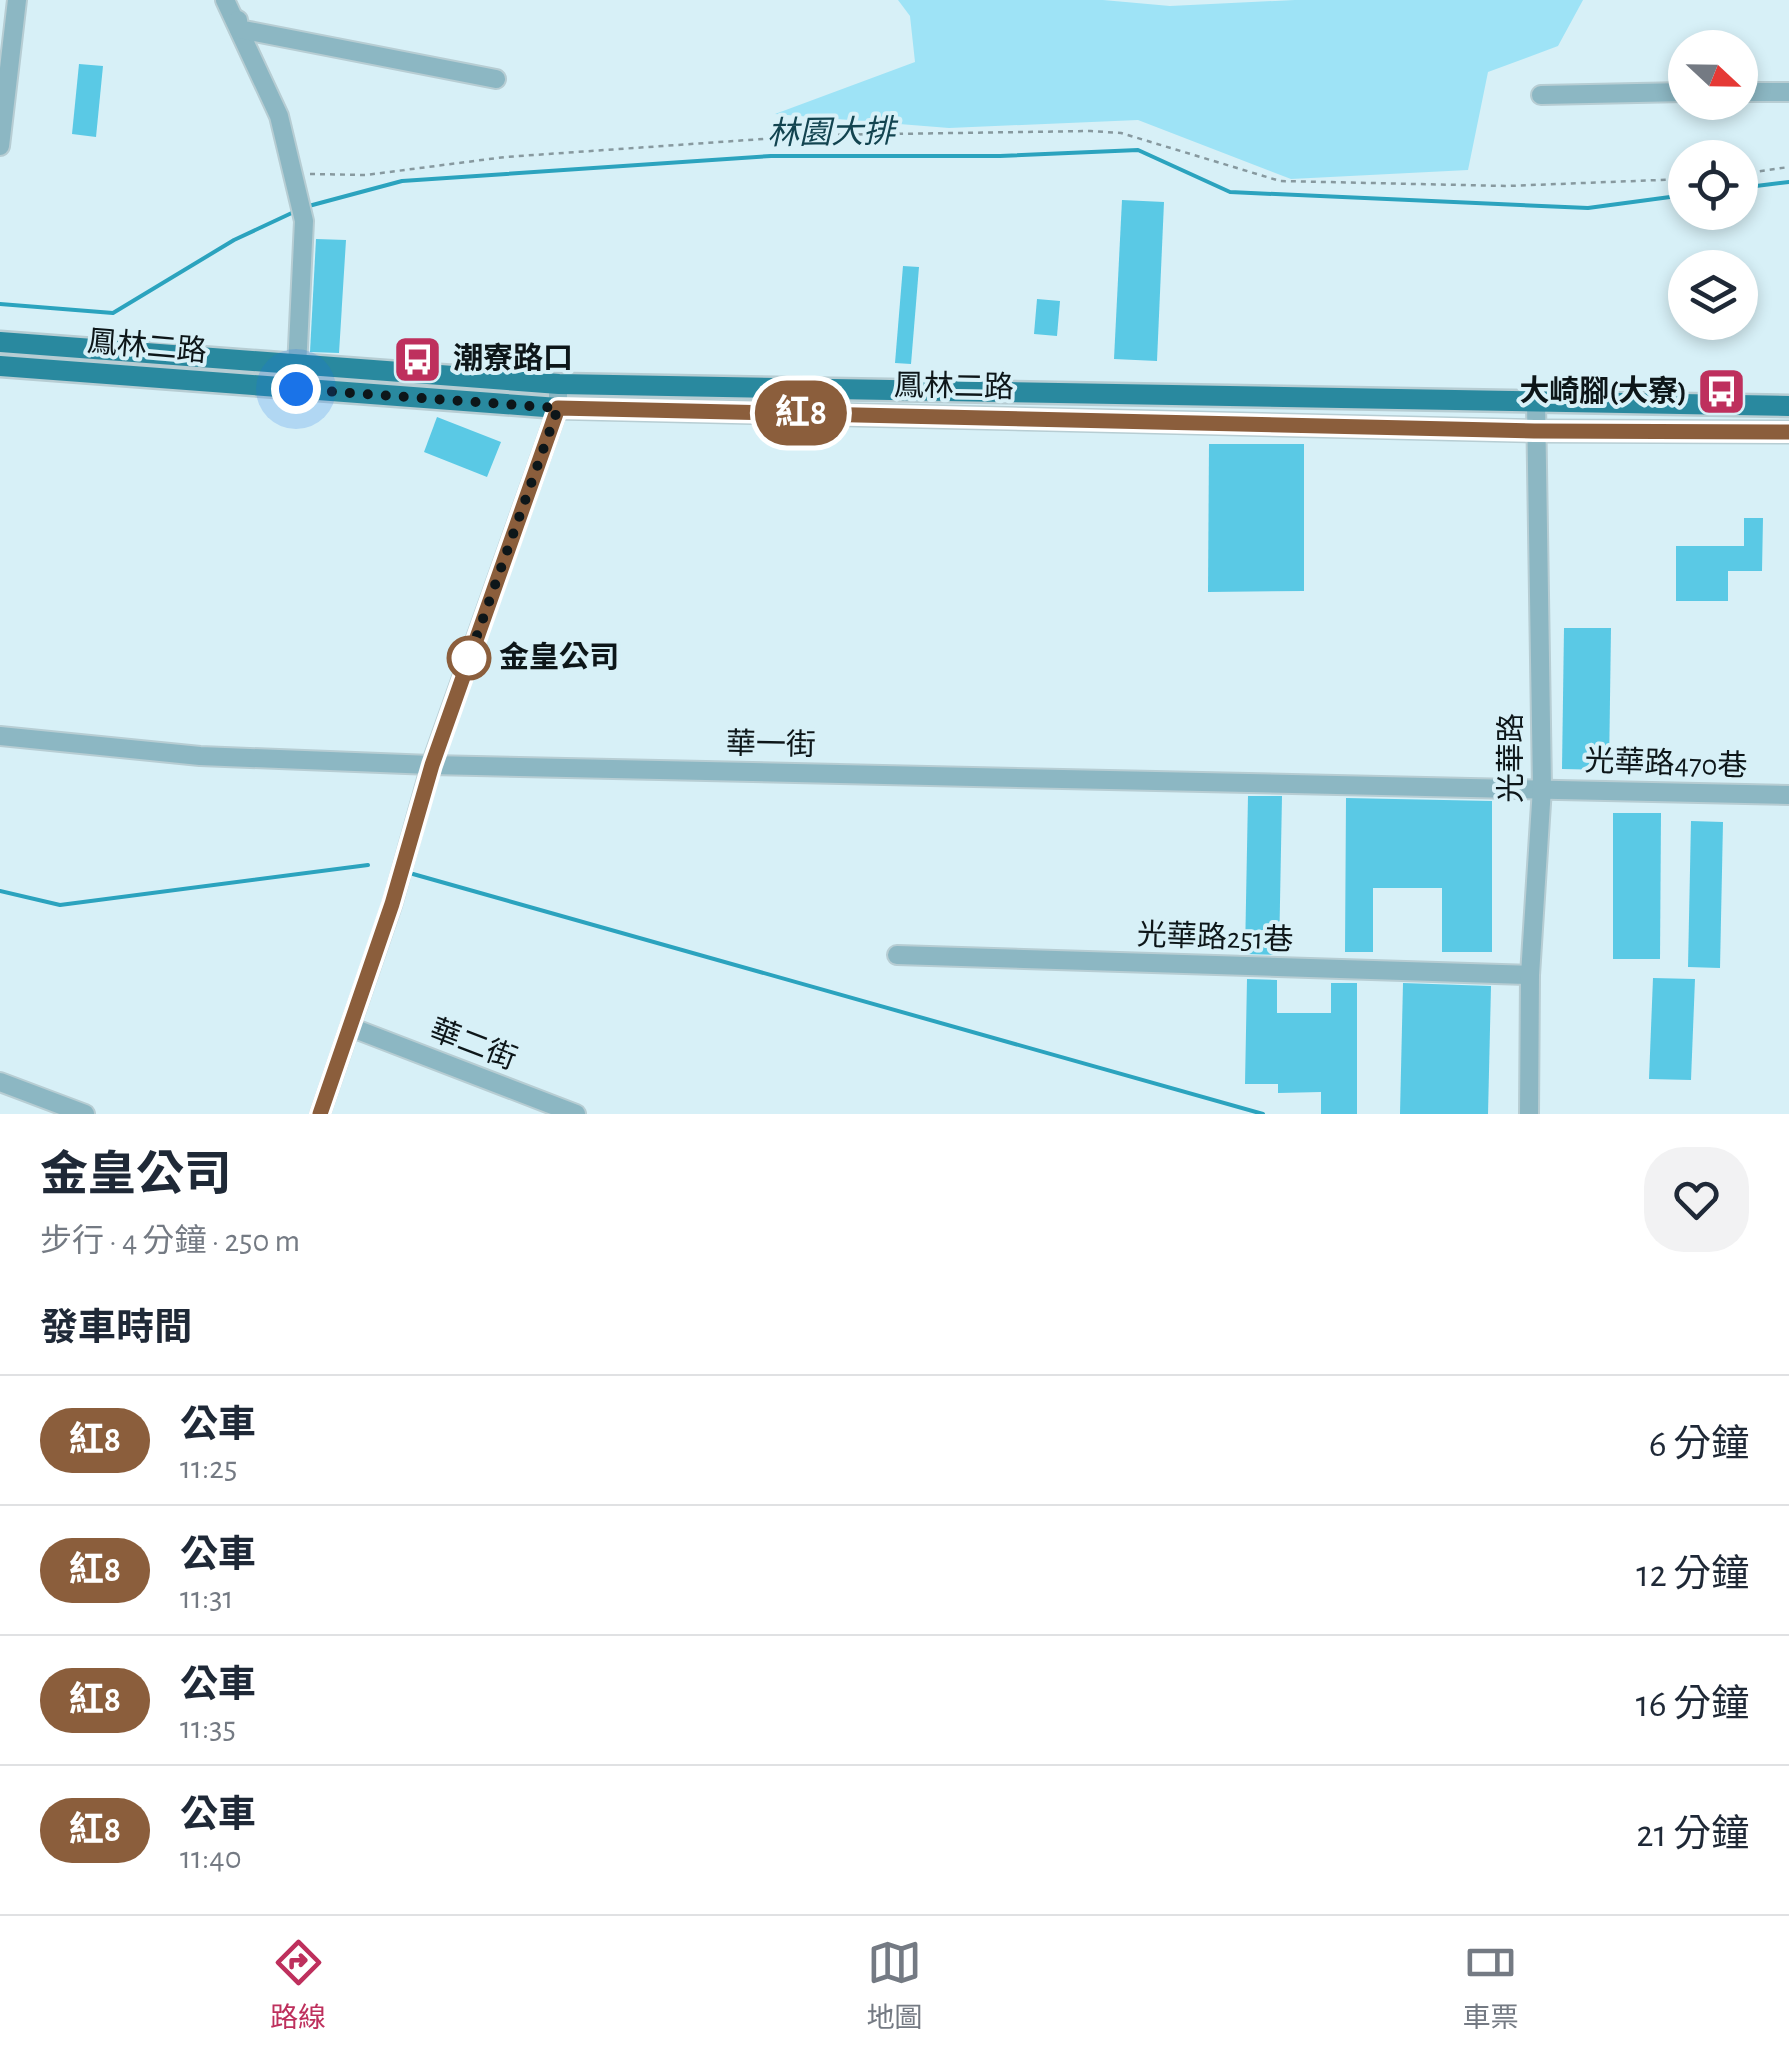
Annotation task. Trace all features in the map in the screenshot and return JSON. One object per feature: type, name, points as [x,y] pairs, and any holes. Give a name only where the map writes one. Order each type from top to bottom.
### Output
[{"type":"main road","name":"鳳林二路","points":[[0,342],[559,384],[1789,406]]},
{"type":"main road","name":"鳳林二路","points":[[0,366],[558,408],[1534,431],[1789,432]]},
{"type":"street","points":[[0,146],[17,0]]},
{"type":"street","points":[[226,0],[279,116],[304,222],[296,389]]},
{"type":"street","points":[[236,0],[239,29]]},
{"type":"street","points":[[239,29],[496,79]]},
{"type":"street","points":[[1542,95],[1668,92]]},
{"type":"street","points":[[1758,92],[1789,92]]},
{"type":"street","points":[[320,1114],[392,904],[432,765],[558,408],[559,384]]},
{"type":"street","name":"光華路","points":[[1528,1114],[1530,976],[1542,788],[1536,402]]},
{"type":"street","name":"華一街","points":[[0,736],[200,756],[432,765],[1542,788]]},
{"type":"street","name":"光華路470巷","points":[[1542,788],[1789,795]]},
{"type":"street","name":"光華路251巷","points":[[897,956],[1530,976]]},
{"type":"street","name":"華二街","points":[[350,1027],[576,1114]]},
{"type":"street","points":[[0,1082],[86,1114]]},
{"type":"path","points":[[294,178],[366,176],[505,157],[820,135],[1091,131],[1121,133],[1280,181],[1506,186],[1668,180]]},
{"type":"path","points":[[1758,171],[1789,167]]},
{"type":"shaded area","points":[[898,0],[1103,0],[1170,6],[1295,0],[1583,0],[1558,46],[1488,72],[1468,170],[1291,179],[1138,120],[949,128],[775,114],[915,62],[910,16]]},
{"type":"building","points":[[79,64],[103,66],[96,137],[72,134]]},
{"type":"building","points":[[1122,200],[1164,202],[1157,361],[1114,359]]},
{"type":"building","points":[[316,239],[346,240],[339,353],[310,352]]},
{"type":"building","points":[[903,266],[919,267],[911,364],[895,363]]},
{"type":"building","points":[[1037,299],[1060,301],[1057,336],[1034,334]]},
{"type":"building","points":[[437,417],[501,442],[487,477],[424,452]]},
{"type":"building","points":[[1209,444],[1304,444],[1304,591],[1208,592]]},
{"type":"building","points":[[1744,518],[1763,518],[1762,571],[1728,571],[1728,601],[1676,601],[1676,546],[1744,546]]},
{"type":"building","points":[[1564,628],[1611,628],[1609,770],[1562,769]]},
{"type":"building","points":[[1248,796],[1282,796],[1279,955],[1245,954]]},
{"type":"building","points":[[1346,798],[1492,801],[1492,952],[1442,952],[1442,888],[1373,888],[1373,952],[1345,952]]},
{"type":"building","points":[[1613,813],[1661,813],[1660,959],[1613,959]]},
{"type":"building","points":[[1691,821],[1723,822],[1720,968],[1688,967]]},
{"type":"building","points":[[1653,978],[1695,979],[1691,1080],[1649,1079]]},
{"type":"building","points":[[1247,979],[1277,980],[1277,1013],[1331,1013],[1331,983],[1357,983],[1357,1114],[1321,1114],[1321,1092],[1278,1093],[1278,1084],[1245,1084]]},
{"type":"building","points":[[1403,983],[1491,986],[1488,1114],[1400,1114]]},
{"type":"waterway","name":"林園大排","points":[[305,207],[402,181],[771,156],[1000,156],[1138,150],[1230,192],[1588,208],[1668,197]]},
{"type":"waterway","name":"林園大排","points":[[1758,186],[1789,182]]},
{"type":"waterway","name":"林園大排","points":[[0,304],[113,313],[234,240],[296,211]]},
{"type":"waterway","points":[[0,891],[60,905],[368,865]]},
{"type":"waterway","points":[[413,874],[1263,1114]]},
{"type":"bus line","name":"紅8","points":[[320,1114],[392,904],[432,765],[558,408],[1534,431],[1789,432]]},
{"type":"place","name":"潮寮路口","points":[[418,359]]},
{"type":"place","name":"大崎腳(大寮)","points":[[1722,392]]},
{"type":"place","name":"金皇公司","points":[[469,658]]},
{"type":"route","points":[[296,389],[558,408],[469,658]]}]
